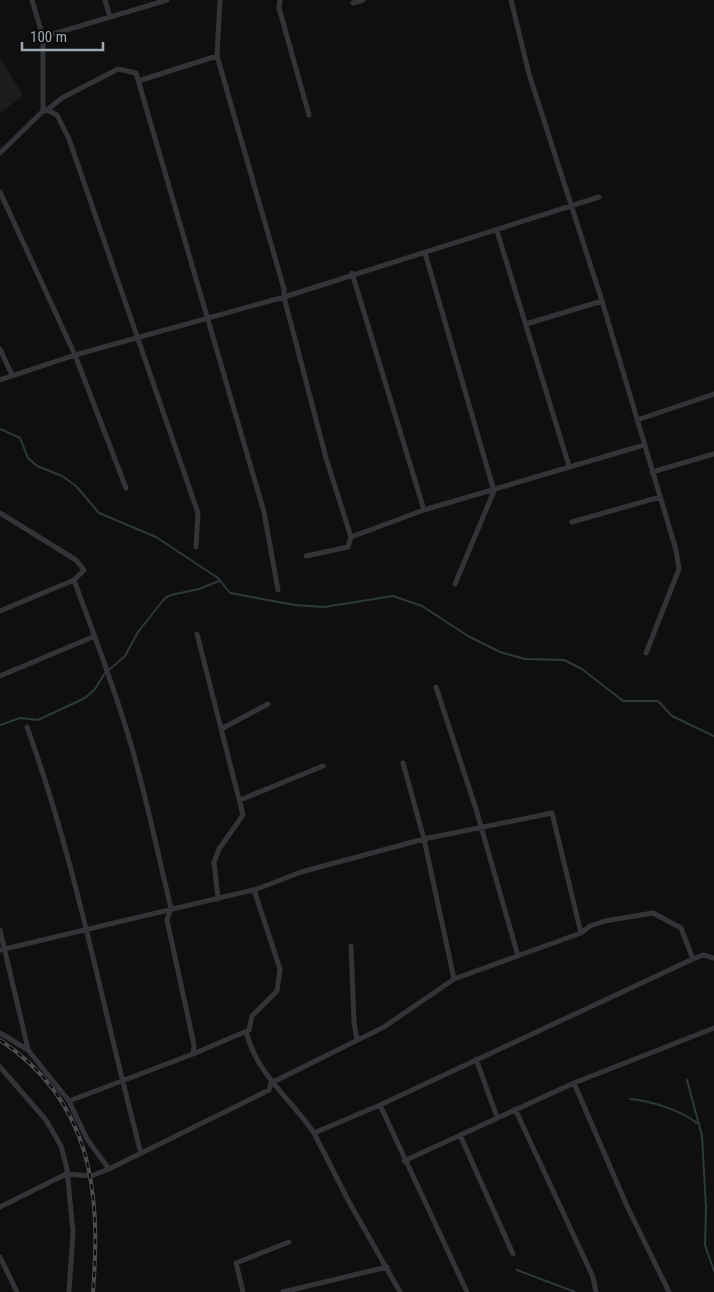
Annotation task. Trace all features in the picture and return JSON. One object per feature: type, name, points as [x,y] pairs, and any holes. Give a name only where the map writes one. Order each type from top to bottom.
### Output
[{"type":"street","points":[[32,0],[43,37],[45,110]]},
{"type":"street","points":[[105,0],[110,16]]},
{"type":"street","points":[[43,37],[167,0]]},
{"type":"street","points":[[220,0],[217,56],[284,288],[284,297],[326,458],[351,536],[348,546],[306,556]]},
{"type":"street","points":[[280,0],[279,8],[309,115]]},
{"type":"street","points":[[353,3],[363,0]]},
{"type":"street","points":[[511,0],[529,74],[573,206],[676,550],[678,569],[646,653]]},
{"type":"street","points":[[138,81],[217,56]]},
{"type":"street","points":[[0,153],[45,110],[62,98],[118,70],[136,73],[209,318],[264,512],[278,590]]},
{"type":"street","points":[[45,110],[57,115],[69,139],[198,513],[196,547]]},
{"type":"street","points":[[0,192],[75,355],[126,488]]},
{"type":"street","points":[[0,380],[75,355],[284,297],[600,197]]},
{"type":"street","points":[[497,231],[569,466]]},
{"type":"street","points":[[425,253],[494,491],[455,584]]},
{"type":"street","points":[[352,274],[424,510]]},
{"type":"street","points":[[526,324],[602,300]]},
{"type":"street","points":[[0,349],[12,375]]},
{"type":"street","points":[[637,420],[714,394]]},
{"type":"street","points":[[351,536],[424,510],[494,491],[569,466],[644,445]]},
{"type":"street","points":[[652,472],[714,454]]},
{"type":"street","points":[[572,522],[660,497]]},
{"type":"street","points":[[0,513],[76,560],[84,570],[74,580],[0,611]]},
{"type":"street","points":[[74,580],[130,740],[171,908],[167,920],[194,1045],[193,1054]]},
{"type":"street","points":[[197,634],[243,815],[219,849],[214,862],[218,899]]},
{"type":"street","points":[[0,676],[95,636]]},
{"type":"street","points":[[436,687],[481,828],[518,956]]},
{"type":"street","points":[[222,728],[268,704]]},
{"type":"street","points":[[27,727],[39,760],[86,928],[141,1153]]},
{"type":"street","points":[[402,762],[424,839],[454,979]]},
{"type":"street","points":[[240,800],[323,766]]},
{"type":"street","points":[[2,949],[254,890],[301,872],[424,839],[552,813],[581,932]]},
{"type":"street","points":[[69,1101],[193,1054],[249,1030],[252,1016],[277,991],[280,968],[254,890]]},
{"type":"street","points":[[0,1207],[66,1174],[91,1176],[108,1169],[269,1090],[271,1083],[384,1027],[454,979],[581,932],[605,921],[653,913],[681,928],[693,959]]},
{"type":"street","points":[[0,930],[2,949],[28,1050]]},
{"type":"street","points":[[351,946],[354,1022],[357,1040]]},
{"type":"street","points":[[314,1133],[380,1105],[693,959],[703,956],[714,958]]},
{"type":"street","points":[[404,1161],[515,1109],[714,1028]]},
{"type":"street","points":[[246,1032],[255,1056],[271,1083],[295,1106],[314,1133],[348,1200],[388,1266],[400,1292]]},
{"type":"street","points":[[0,1033],[28,1050],[69,1101],[87,1139],[108,1169]]},
{"type":"street","points":[[476,1059],[497,1117]]},
{"type":"street","points":[[0,1067],[46,1120],[62,1146],[73,1232],[69,1292]]},
{"type":"street","points":[[574,1084],[627,1206],[669,1292]]},
{"type":"street","points":[[380,1105],[404,1161],[467,1292]]},
{"type":"street","points":[[515,1109],[593,1277],[596,1292]]},
{"type":"street","points":[[460,1135],[513,1254]]},
{"type":"street","points":[[243,1292],[236,1262],[290,1242]]},
{"type":"street","points":[[0,1257],[17,1292]]},
{"type":"street","points":[[283,1292],[388,1266]]},
{"type":"shaded area","points":[[0,58],[23,95],[0,114]]},
{"type":"waterway","points":[[0,429],[20,438],[28,458],[37,466],[62,476],[76,486],[99,513],[156,537],[218,578],[230,593],[295,605],[324,607],[393,596],[422,606],[468,636],[500,652],[525,659],[564,660],[582,669],[623,701],[658,701],[672,716],[714,736]]},
{"type":"waterway","points":[[110,669],[125,656],[138,632],[165,598],[199,589],[219,581]]},
{"type":"waterway","points":[[0,725],[20,718],[38,720],[85,698],[95,689],[105,673]]},
{"type":"waterway","points":[[687,1080],[702,1136],[706,1208],[705,1245],[714,1271]]},
{"type":"waterway","points":[[630,1099],[665,1107],[697,1123]]},
{"type":"waterway","points":[[517,1270],[575,1292]]},
{"type":"railway","points":[[0,1040],[31,1064],[54,1091],[72,1120],[84,1151],[91,1184],[95,1219],[93,1292]]}]
